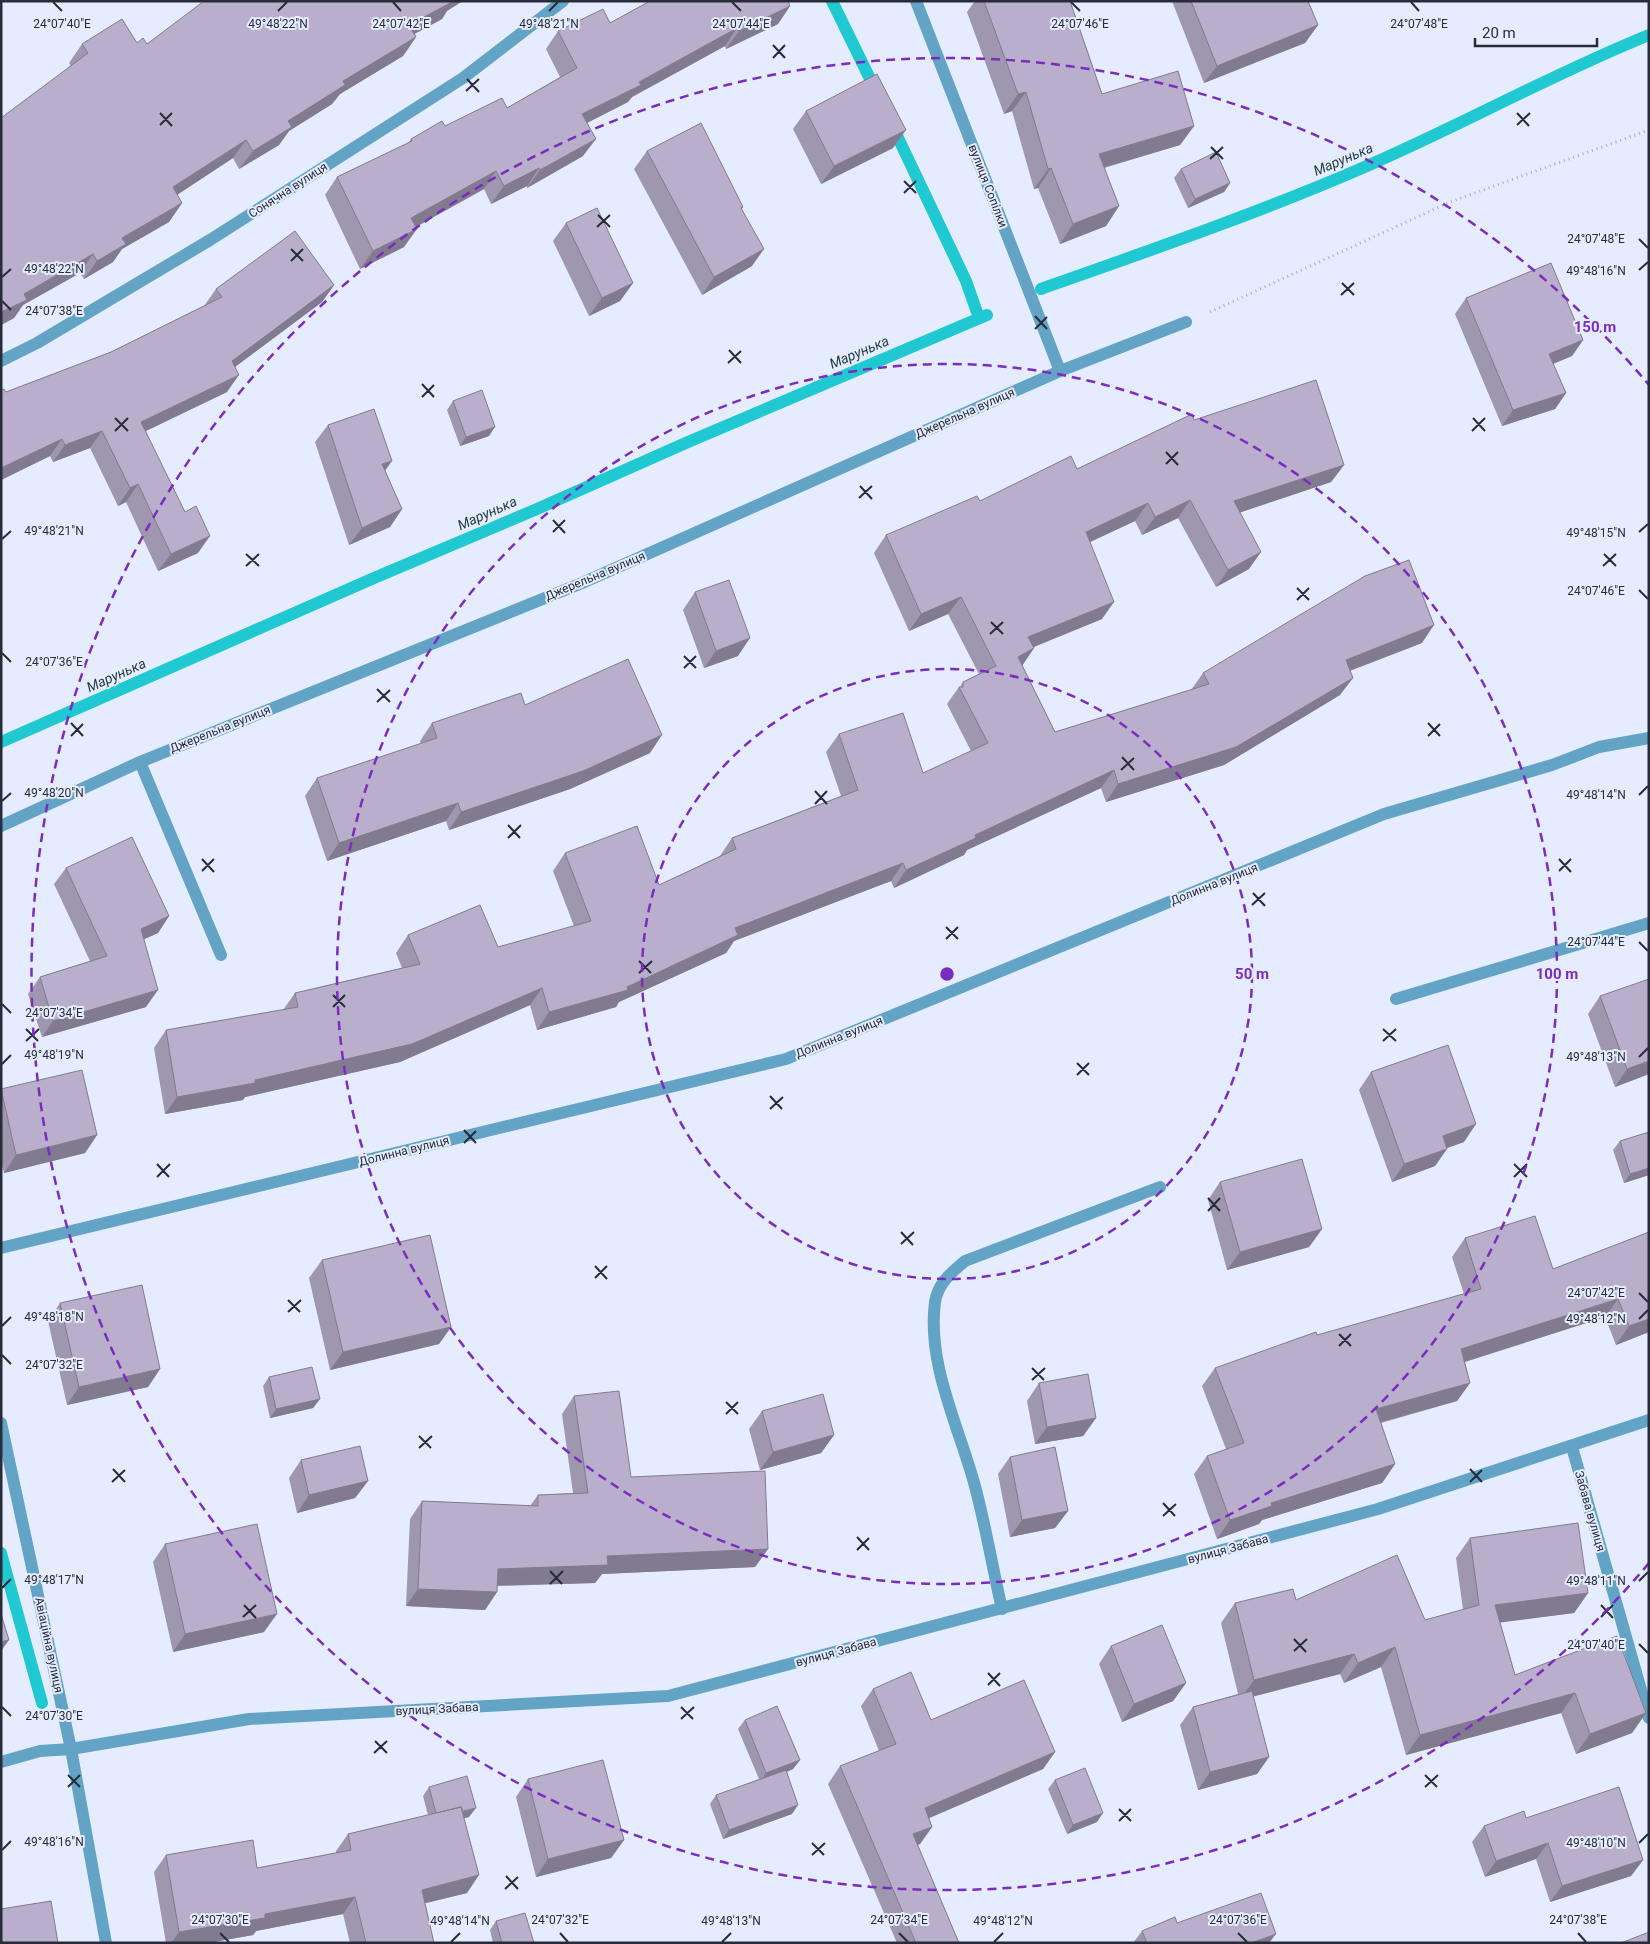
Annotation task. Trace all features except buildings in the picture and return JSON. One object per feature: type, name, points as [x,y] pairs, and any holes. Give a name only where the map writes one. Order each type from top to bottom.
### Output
[{"type":"street","name":"Сонячна вулиця","points":[[1,361],[37,343],[210,240],[463,78],[563,1]]},
{"type":"street","name":"вулиця Сопілки","points":[[916,1],[1060,371]]},
{"type":"street","name":"Джерельна вулиця","points":[[1,826],[140,762],[582,583],[1060,371],[1186,322]]},
{"type":"street","name":"Долинна вулиця","points":[[1,1248],[786,1059],[1384,814],[1552,765],[1599,748],[1649,738]]},
{"type":"street","points":[[140,762],[220,955]]},
{"type":"street","points":[[1396,999],[1649,923]]},
{"type":"street","points":[[1002,1609],[974,1481],[944,1388],[936,1346],[936,1300],[944,1279],[965,1260],[1160,1187]]},
{"type":"street","name":"вулиця Забава","points":[[1,1762],[40,1751],[71,1749],[249,1720],[668,1696],[1378,1509],[1572,1447],[1649,1420]]},
{"type":"street","name":"Авіаційна вулиця","points":[[1,1423],[71,1749],[106,1943]]},
{"type":"street","name":"Забава вулиця","points":[[1572,1447],[1649,1718]]},
{"type":"path","points":[[1186,322],[1450,202],[1649,130]]},
{"type":"waterway","points":[[832,1],[877,93]]},
{"type":"waterway","name":"Марунька","points":[[1041,289],[1202,232],[1321,186],[1649,35]]},
{"type":"waterway","points":[[892,125],[966,281],[979,318]]},
{"type":"waterway","name":"Марунька","points":[[1,742],[688,442],[987,315]]},
{"type":"waterway","points":[[1,1553],[42,1703]]}]
